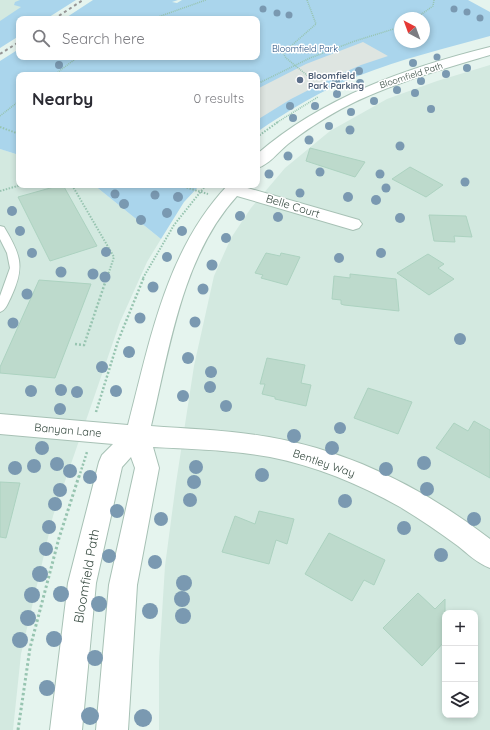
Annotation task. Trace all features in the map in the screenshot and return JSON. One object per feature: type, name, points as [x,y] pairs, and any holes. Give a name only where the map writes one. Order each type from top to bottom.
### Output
[{"type":"street","name":"Bloomfield Path","points":[[260,160],[276,146],[307,124],[356,96],[407,75],[490,51]]},
{"type":"street","name":"Belle Court","points":[[231,191],[353,224]]},
{"type":"street","points":[[112,730],[123,585],[147,468],[137,435],[162,332],[175,289],[191,251],[231,191]]},
{"type":"street","name":"Banyan Lane","points":[[0,424],[137,435]]},
{"type":"street","name":"Bloomfield Path","points":[[66,730],[82,583],[94,528],[111,462],[137,435]]},
{"type":"street","name":"Bentley Way","points":[[137,435],[230,441],[285,450],[318,460],[382,485],[409,499],[442,520],[490,555]]},
{"type":"lane","points":[[0,229],[16,261],[17,269],[0,308]]},
{"type":"path","points":[[160,16],[203,0]]},
{"type":"path","points":[[307,0],[316,24],[283,53],[286,58],[308,76]]},
{"type":"path","points":[[424,12],[433,6],[434,0]]},
{"type":"path","points":[[260,82],[294,65],[355,41],[394,29]]},
{"type":"path","points":[[58,72],[74,60]]},
{"type":"path","points":[[0,116],[16,103]]},
{"type":"path","points":[[0,127],[16,133]]},
{"type":"path","points":[[0,191],[16,186]]},
{"type":"path","points":[[74,188],[114,257],[84,345],[75,344]]},
{"type":"path","points":[[204,188],[231,191]]},
{"type":"shaded area","points":[[0,0],[57,0],[25,16],[16,16],[16,22],[0,35]]},
{"type":"shaded area","name":"Bloomfield Park Parking","points":[[363,42],[388,56],[361,65],[336,76],[291,99],[260,118],[260,87],[306,64]]},
{"type":"shaded area","points":[[490,65],[490,730],[159,730],[159,661],[165,566],[194,366],[214,276],[231,238],[251,208],[285,168],[330,131],[387,99],[437,81]]},
{"type":"shaded area","points":[[0,149],[16,154],[16,188],[98,188],[161,239],[147,262],[120,322],[53,516],[21,654],[13,730],[0,730]]},
{"type":"green space","points":[[20,0],[76,0],[51,16],[16,16],[16,38],[0,48],[0,21],[21,7],[14,5],[15,2]]},
{"type":"green space","name":"Bloomfield Park","points":[[93,0],[178,0],[172,2],[177,3],[182,0],[468,0],[490,12],[490,36],[407,59],[358,76],[306,101],[260,130],[260,72],[16,72],[16,154],[0,149],[0,61],[16,51],[16,60],[260,60],[260,16],[69,16]]},
{"type":"green space","points":[[98,188],[197,188],[184,202],[161,239]]},
{"type":"building","points":[[310,148],[365,162],[355,177],[306,161]]},
{"type":"building","points":[[410,167],[443,185],[426,197],[392,179]]},
{"type":"building","points":[[50,188],[65,188],[97,246],[50,261],[18,197]]},
{"type":"building","points":[[429,215],[466,216],[472,237],[454,236],[455,242],[434,241]]},
{"type":"building","points":[[266,253],[280,256],[281,253],[300,257],[287,285],[261,278],[263,275],[255,273]]},
{"type":"building","points":[[428,254],[444,264],[438,268],[454,279],[429,295],[397,273]]},
{"type":"building","points":[[350,274],[396,279],[399,311],[344,305],[341,304],[341,300],[332,299],[334,276],[350,278]]},
{"type":"building","points":[[39,280],[91,284],[55,378],[0,373],[0,367]]},
{"type":"building","points":[[267,358],[305,365],[301,383],[311,385],[306,406],[275,399],[275,397],[262,394],[265,384],[260,384]]},
{"type":"building","points":[[368,388],[412,402],[398,434],[354,418]]},
{"type":"building","points":[[474,421],[490,430],[490,478],[436,448],[454,423],[468,431]]},
{"type":"building","points":[[0,482],[20,483],[6,538],[0,537]]},
{"type":"building","points":[[259,511],[294,519],[287,544],[276,540],[269,564],[222,552],[235,516],[255,524]]},
{"type":"building","points":[[329,533],[385,560],[374,585],[364,580],[352,601],[305,574]]},
{"type":"building","points":[[418,593],[435,609],[445,599],[445,610],[442,610],[442,644],[422,666],[383,628]]},
{"type":"railway","points":[[59,16],[83,0]]},
{"type":"railway","points":[[0,54],[16,44]]},
{"type":"place","name":"Bloomfield Park Parking","points":[[300,80]]}]
